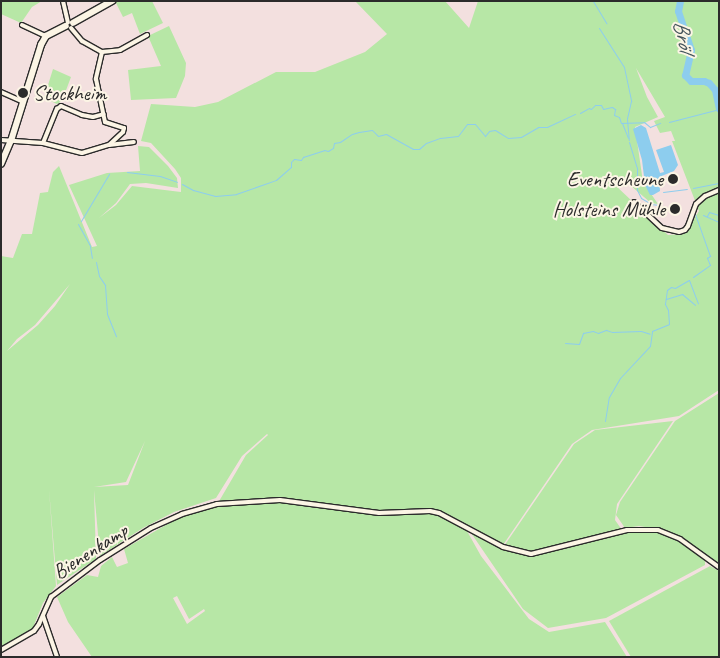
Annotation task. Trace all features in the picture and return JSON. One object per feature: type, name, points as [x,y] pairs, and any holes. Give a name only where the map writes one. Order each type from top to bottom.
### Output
[{"type":"street","points":[[63,1],[69,25],[82,42],[102,52],[120,50],[147,35]]},
{"type":"street","points":[[1,164],[12,140],[41,45],[46,36],[112,1]]},
{"type":"street","points":[[22,25],[46,36]]},
{"type":"street","points":[[102,52],[96,79],[105,122],[124,128],[124,132],[109,145]]},
{"type":"street","points":[[1,92],[23,102]]},
{"type":"street","points":[[43,143],[60,106],[82,115],[93,117],[104,114]]},
{"type":"street","points":[[1,140],[43,143],[82,153],[109,145],[134,142]]},
{"type":"street","points":[[634,202],[667,230],[682,232],[692,217],[696,204],[704,196],[719,190]]},
{"type":"street","name":"Bienenkamp","points":[[1,650],[34,631],[43,616],[46,604],[57,590],[78,578],[100,560],[151,528],[182,514],[217,504],[280,500],[379,514],[430,511],[439,513],[503,546],[531,554],[627,530],[658,530],[680,539],[719,567]]},
{"type":"street","points":[[43,616],[57,657]]},
{"type":"green space","points":[[1,1],[42,1],[32,7],[21,23],[1,14]]},
{"type":"green space","points":[[115,1],[152,1],[163,23],[140,34],[132,13],[123,17]]},
{"type":"green space","points":[[355,1],[445,1],[469,28],[478,1],[719,1],[719,390],[679,416],[592,430],[572,444],[503,545],[441,512],[380,512],[283,498],[218,503],[246,455],[267,434],[242,456],[216,498],[174,512],[143,528],[100,556],[94,490],[96,559],[57,585],[49,489],[56,586],[43,603],[32,630],[1,648],[1,256],[13,258],[22,234],[32,234],[40,193],[48,192],[53,172],[59,166],[92,247],[97,246],[69,185],[107,173],[140,171],[138,146],[149,147],[168,166],[177,178],[178,188],[146,183],[130,184],[116,203],[99,218],[116,205],[132,186],[181,192],[181,178],[175,169],[151,143],[141,141],[151,104],[195,107],[218,102],[276,72],[315,72],[365,52],[387,34]],"holes":[[[636,68],[665,117],[654,121],[660,133],[671,131],[675,141],[672,141],[699,211],[684,234],[668,235],[615,185],[623,179],[651,203],[658,204],[643,182],[635,127],[658,117],[647,97]],[[70,284],[55,306],[38,325],[7,351],[17,339],[35,325]],[[145,441],[128,485],[94,487],[126,482]]]},
{"type":"green space","points":[[169,26],[186,63],[185,76],[176,98],[131,100],[128,70],[161,66],[148,36]]},
{"type":"green space","points":[[53,69],[71,77],[62,101],[57,104],[44,98]]},
{"type":"green space","points":[[719,393],[719,565],[685,540],[669,531],[639,526],[625,528],[616,515],[620,502],[675,421]]},
{"type":"green space","points":[[673,421],[617,504],[615,520],[622,530],[542,551],[526,552],[504,546],[574,444],[595,430]]},
{"type":"green space","points":[[283,501],[379,516],[430,512],[467,531],[481,556],[529,619],[549,632],[605,622],[627,657],[92,657],[68,622],[57,597],[87,575],[98,577],[101,566],[112,557],[117,567],[128,563],[124,549],[178,518],[219,505]],"holes":[[[177,596],[189,619],[204,609],[205,611],[187,624],[173,598]]]},
{"type":"green space","points":[[469,530],[502,548],[534,556],[639,530],[658,532],[686,545],[705,561],[705,565],[606,618],[548,628],[523,609]]},
{"type":"green space","points":[[710,566],[719,571],[719,657],[631,657],[609,621]]},
{"type":"water","points":[[641,125],[646,128],[660,173],[664,172],[656,150],[671,145],[678,165],[674,171],[659,177],[660,191],[653,195],[650,195],[645,185],[642,160],[633,129]]},
{"type":"waterway","points":[[593,1],[606,23]]},
{"type":"waterway","name":"Bröl","points":[[680,1],[678,11],[691,50],[685,75],[691,81],[709,83],[715,90],[719,109]]},
{"type":"waterway","points":[[599,28],[624,67],[631,101],[627,119],[629,140]]},
{"type":"waterway","points":[[580,113],[589,108],[591,109],[595,105],[601,105],[603,109],[612,107],[615,109],[614,115],[619,117],[621,123],[644,122],[650,127],[660,123]]},
{"type":"waterway","points":[[669,122],[719,109]]},
{"type":"waterway","points":[[182,184],[193,190],[215,196],[236,194],[276,180],[291,167],[291,162],[294,159],[301,160],[303,157],[324,150],[328,151],[333,148],[334,143],[340,142],[359,132],[372,130],[378,136],[386,134],[413,149],[419,149],[426,143],[440,138],[458,136],[467,124],[475,124],[485,136],[489,131],[495,130],[508,138],[521,137],[538,127],[547,127],[575,114]]},
{"type":"waterway","points":[[622,123],[628,138]]},
{"type":"waterway","points":[[629,142],[637,169],[637,190],[641,198],[651,204],[659,205]]},
{"type":"waterway","points":[[127,172],[160,176],[177,182]]},
{"type":"waterway","points":[[81,221],[109,174]]},
{"type":"waterway","points":[[693,188],[719,183]]},
{"type":"waterway","points":[[663,192],[687,189]]},
{"type":"waterway","points":[[707,216],[709,212],[719,215]]},
{"type":"waterway","points":[[693,277],[710,265],[707,258],[710,256],[695,214]]},
{"type":"waterway","points":[[703,215],[719,222]]},
{"type":"waterway","points":[[78,224],[90,246],[92,258]]},
{"type":"waterway","points":[[96,262],[99,276],[105,285],[107,314],[116,336]]},
{"type":"waterway","points":[[605,421],[609,397],[620,378],[650,346],[652,331],[669,324],[668,310],[665,304],[667,290],[689,280],[698,303]]},
{"type":"waterway","points":[[666,299],[682,294],[695,305]]},
{"type":"waterway","points":[[565,343],[579,344],[583,333],[593,331],[598,333],[606,330],[612,332],[641,331],[650,334]]},
{"type":"place","name":"Stockheim","points":[[23,93]]},
{"type":"place","name":"Eventscheune","points":[[673,179]]},
{"type":"place","name":"Holsteins Mühle","points":[[675,209]]}]
